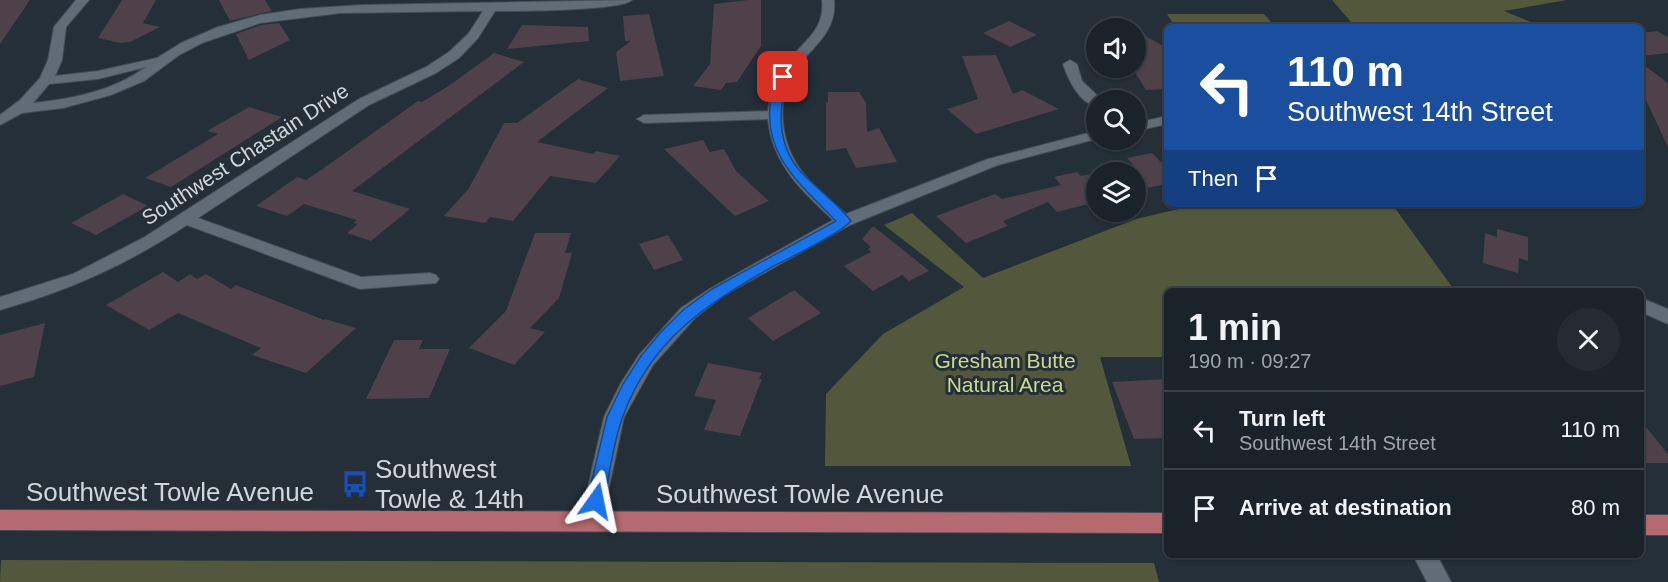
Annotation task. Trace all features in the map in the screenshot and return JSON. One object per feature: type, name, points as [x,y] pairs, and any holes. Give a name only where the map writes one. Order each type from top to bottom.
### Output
[{"type":"main road","name":"Southwest Towle Avenue","points":[[0,520],[1164,523]]},
{"type":"main road","points":[[1644,525],[1668,525]]},
{"type":"street","points":[[6,116],[44,81],[55,60],[57,33],[63,22],[84,0]]},
{"type":"street","points":[[6,116],[77,103],[105,93],[150,71],[165,59],[219,32],[290,13],[332,9],[556,7],[626,0]]},
{"type":"street","points":[[828,0],[829,13],[826,26],[783,77],[777,93],[774,115],[777,135],[794,172],[844,221]]},
{"type":"street","name":"Southwest Chastain Drive","points":[[0,304],[58,286],[104,267],[186,219],[356,107],[431,70],[454,55],[474,36],[491,8]]},
{"type":"street","points":[[44,81],[98,75],[165,59]]},
{"type":"street","points":[[1070,64],[1076,81],[1086,92]]},
{"type":"street","points":[[644,119],[774,115]]},
{"type":"street","points":[[1146,125],[1164,121]]},
{"type":"street","points":[[591,521],[615,417],[628,388],[666,335],[688,313],[717,292],[844,221],[993,162],[1086,138]]},
{"type":"street","points":[[186,219],[360,283],[430,279]]},
{"type":"street","points":[[1644,305],[1668,317]]},
{"type":"street","points":[[1427,558],[1439,582]]},
{"type":"green space","points":[[1332,0],[1567,0],[1504,11],[1536,24],[1173,24],[1167,14],[1264,14],[1271,22],[1351,22]]},
{"type":"green space","name":"Gresham Butte Natural Area","points":[[1187,207],[1394,207],[1453,288],[1164,288],[1164,357],[1100,357],[1131,466],[825,466],[826,394],[883,334],[964,287],[884,225],[912,213],[983,278],[1128,222],[1146,222],[1146,217]]},
{"type":"green space","points":[[1,560],[1154,563],[1159,582],[0,582]]},
{"type":"building","points":[[0,0],[30,0],[0,44]]},
{"type":"building","points":[[122,0],[156,0],[143,23],[160,27],[130,42],[120,43],[98,38]]},
{"type":"building","points":[[219,0],[265,0],[272,11],[230,21]]},
{"type":"building","points":[[761,0],[761,46],[737,82],[726,83],[721,90],[693,86],[710,64],[714,4]]},
{"type":"building","points":[[649,14],[664,76],[620,81],[616,52],[631,41],[625,41],[623,16]]},
{"type":"building","points":[[1009,21],[1037,35],[1010,47],[983,33]]},
{"type":"building","points":[[279,23],[290,40],[249,60],[236,34],[261,25]]},
{"type":"building","points":[[522,25],[588,27],[589,41],[507,49]]},
{"type":"building","points":[[1657,31],[1668,37],[1668,53],[1644,56],[1644,33]]},
{"type":"building","points":[[1146,36],[1164,46],[1164,89],[1146,90],[1138,78],[1146,78]]},
{"type":"building","points":[[494,53],[524,62],[352,191],[410,209],[371,241],[347,233],[358,224],[353,223],[357,220],[304,204],[287,216],[256,206],[297,177],[306,180],[418,101],[422,102],[450,85]]},
{"type":"building","points":[[996,55],[1013,94],[1022,90],[1059,109],[976,134],[947,109],[978,99],[962,56]]},
{"type":"building","points":[[1644,65],[1668,83],[1668,147],[1645,98]]},
{"type":"building","points":[[578,79],[608,88],[537,142],[593,154],[596,151],[620,156],[596,183],[550,176],[513,221],[490,217],[485,223],[444,216],[469,188],[504,123],[517,123]]},
{"type":"building","points":[[828,92],[859,92],[866,103],[867,132],[879,128],[897,162],[856,168],[846,148],[826,151]]},
{"type":"building","points":[[249,107],[282,117],[171,187],[145,178],[218,134],[207,131]]},
{"type":"building","points":[[703,140],[710,152],[724,149],[736,171],[769,201],[735,216],[664,149]]},
{"type":"building","points":[[1152,153],[1164,165],[1164,185],[1146,188],[1146,162],[1130,162],[1127,158]]},
{"type":"building","points":[[1077,172],[1081,176],[1086,175],[1086,205],[1057,212],[1048,202],[1003,221],[1008,226],[966,243],[936,216],[995,194],[1002,199],[1061,185],[1054,177]]},
{"type":"building","points":[[123,194],[148,206],[96,235],[71,223]]},
{"type":"building","points":[[873,226],[929,271],[909,281],[902,275],[873,291],[844,266],[871,252],[868,249],[871,247],[862,239]]},
{"type":"building","points":[[1497,229],[1528,237],[1528,261],[1519,258],[1518,273],[1483,263],[1485,233],[1497,237]]},
{"type":"building","points":[[535,233],[571,233],[565,253],[572,253],[559,298],[530,328],[545,332],[514,365],[469,348],[506,311]]},
{"type":"building","points":[[668,235],[683,260],[654,270],[639,244]]},
{"type":"building","points":[[163,272],[178,282],[190,274],[197,279],[206,274],[231,289],[236,285],[324,320],[356,328],[306,373],[252,355],[261,348],[178,313],[149,330],[106,305]]},
{"type":"building","points":[[794,290],[821,313],[773,341],[748,318]]},
{"type":"building","points":[[45,323],[34,377],[0,386],[0,335]]},
{"type":"building","points":[[394,340],[423,340],[419,349],[450,349],[429,398],[366,399]]},
{"type":"building","points":[[708,363],[762,373],[759,379],[762,379],[740,436],[704,430],[716,400],[694,396]]},
{"type":"building","points":[[1164,379],[1164,438],[1134,439],[1112,382]]},
{"type":"building","points":[[1644,425],[1668,454],[1668,463],[1644,463]]},
{"type":"place","name":"Southwest Towle & 14th","points":[[355,484]]},
{"type":"route","points":[[596,501],[615,417],[628,388],[666,335],[688,313],[717,292],[844,221],[794,172],[785,156],[777,135],[774,115],[777,93],[783,77]]}]
